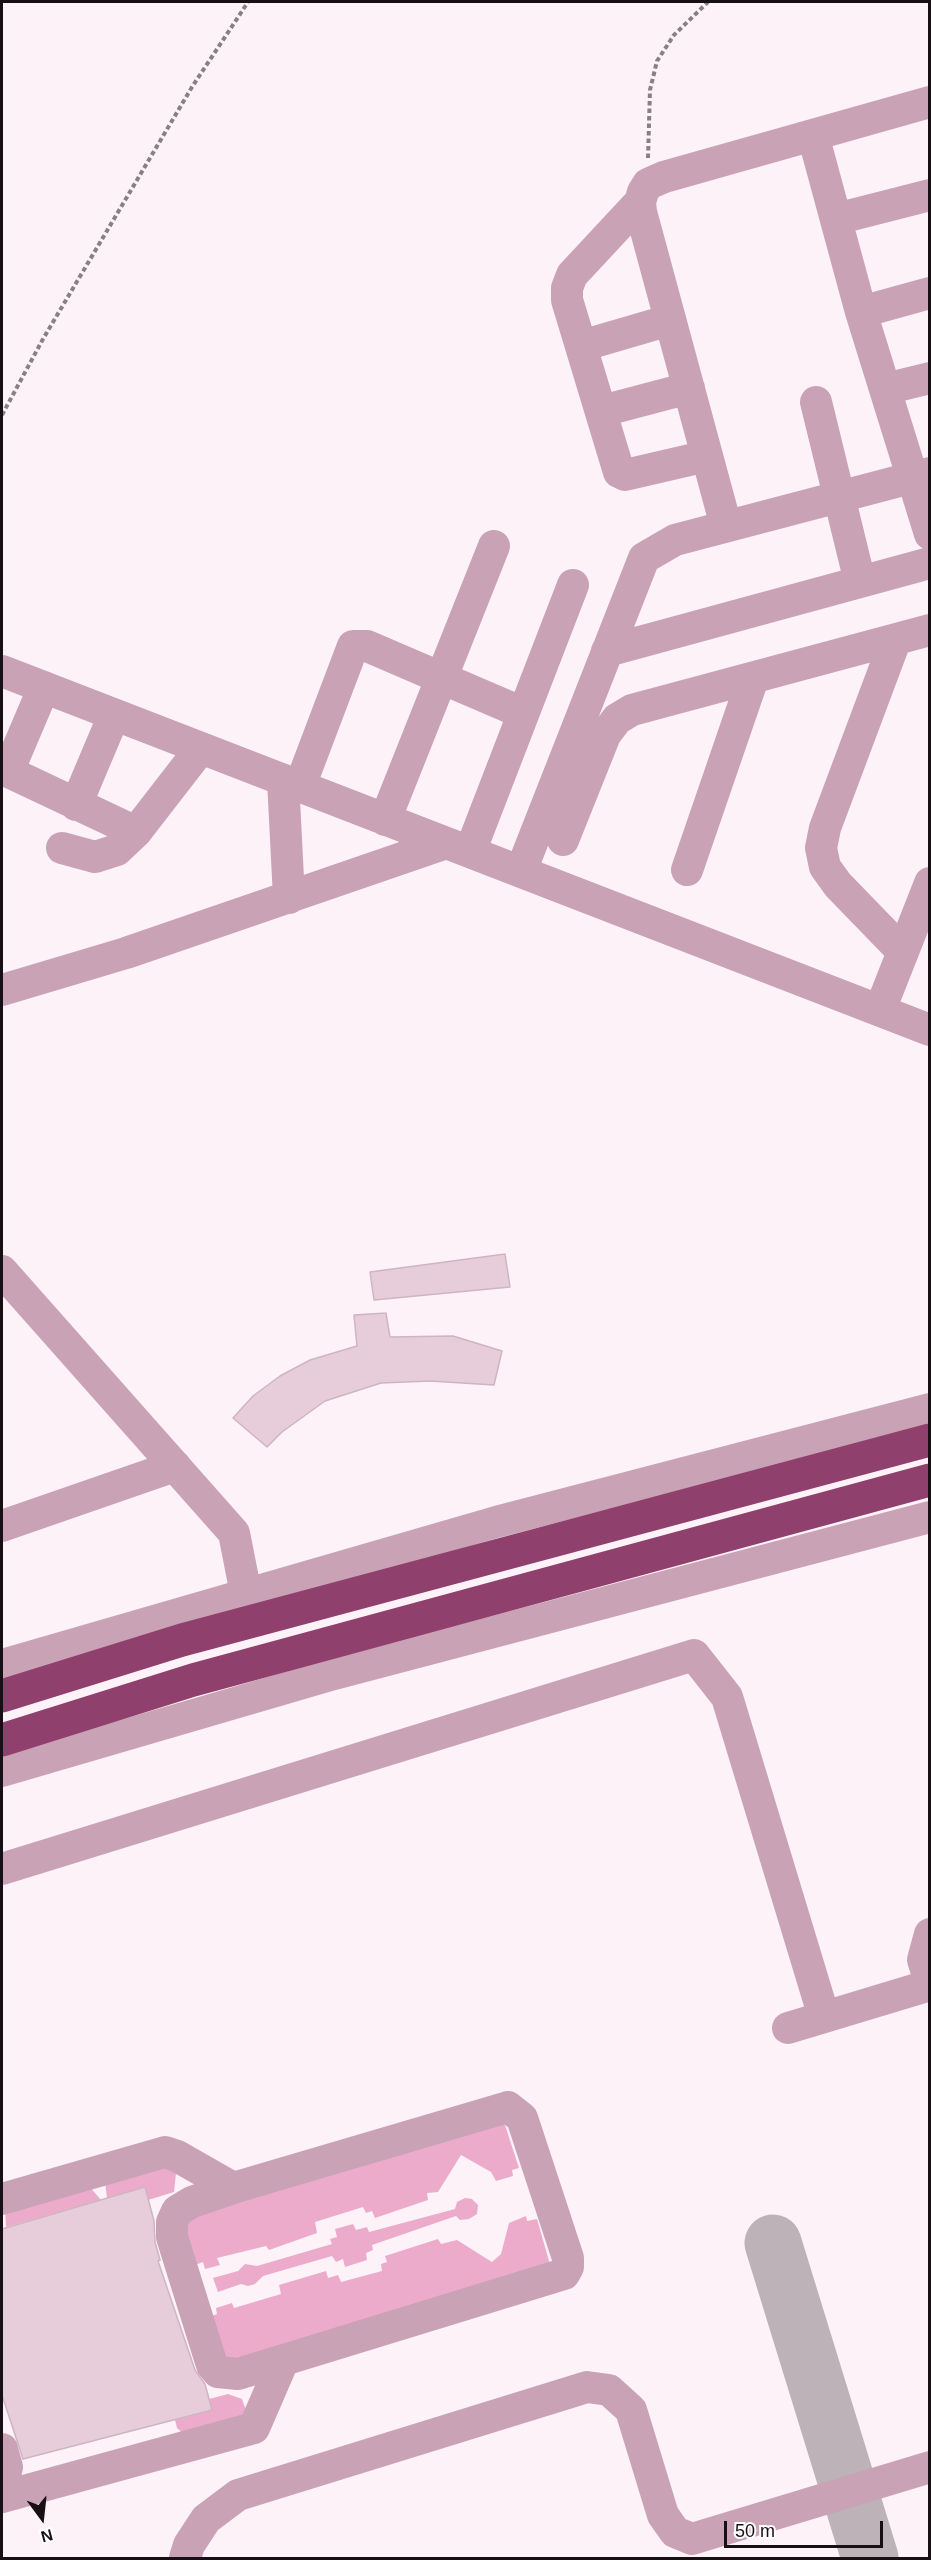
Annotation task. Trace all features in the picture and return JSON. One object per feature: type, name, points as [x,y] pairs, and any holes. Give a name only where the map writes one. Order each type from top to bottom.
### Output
[{"type":"highway","points":[[2,1696],[194,1637],[930,1440]]},
{"type":"highway","points":[[2,1740],[193,1680],[930,1480]]},
{"type":"street","points":[[707,456],[621,475],[567,300],[567,288],[572,276],[644,193],[664,177],[930,102]]},
{"type":"street","points":[[813,135],[861,312],[885,389],[921,476],[930,534]]},
{"type":"street","points":[[644,193],[670,320],[726,526]]},
{"type":"street","points":[[836,219],[930,195]]},
{"type":"street","points":[[861,312],[930,293]]},
{"type":"street","points":[[581,346],[670,320]]},
{"type":"street","points":[[885,389],[930,378]]},
{"type":"street","points":[[602,411],[689,388]]},
{"type":"street","points":[[816,402],[860,582]]},
{"type":"street","points":[[521,872],[644,558],[675,540],[921,476]]},
{"type":"street","points":[[385,820],[494,546]]},
{"type":"street","points":[[607,651],[930,563]]},
{"type":"street","points":[[2,990],[126,953],[289,898],[458,847],[523,713],[573,585]]},
{"type":"street","points":[[563,840],[605,735],[617,719],[632,710],[930,630]]},
{"type":"street","points":[[895,641],[825,828],[821,848],[825,867],[838,885],[903,952]]},
{"type":"street","points":[[289,898],[291,783],[353,646],[367,646],[523,713]]},
{"type":"street","points":[[2,671],[930,1030]]},
{"type":"street","points":[[687,870],[753,678]]},
{"type":"street","points":[[44,687],[10,770],[13,775],[136,832]]},
{"type":"street","points":[[76,805],[114,715]]},
{"type":"street","points":[[62,848],[95,857],[117,850],[136,832],[201,748]]},
{"type":"street","points":[[879,1010],[930,884]]},
{"type":"street","points":[[2,1270],[234,1533],[246,1594]]},
{"type":"street","points":[[2,1665],[496,1522],[930,1408]]},
{"type":"street","points":[[2,1526],[175,1466]]},
{"type":"street","points":[[2,1771],[334,1674],[930,1517]]},
{"type":"street","points":[[2,1869],[694,1655],[727,1697],[824,2017]]},
{"type":"street","points":[[788,2028],[930,1984],[923,1960],[930,1934]]},
{"type":"street","points":[[508,2107],[522,2118],[568,2258],[568,2267],[564,2274],[283,2361],[238,2374],[218,2372],[212,2365],[172,2237],[172,2222],[177,2211],[192,2202],[233,2188],[508,2107]]},
{"type":"street","points":[[2,2199],[165,2152],[177,2156],[233,2188]]},
{"type":"street","points":[[2,2498],[254,2428],[283,2361]]},
{"type":"street","points":[[186,2559],[189,2545],[206,2519],[238,2495],[587,2387],[609,2390],[631,2410],[663,2515],[675,2532],[692,2539],[930,2467]]},
{"type":"street","points":[[2,2449],[7,2467],[2,2487]]},
{"type":"path","points":[[2,415],[43,339],[192,87],[248,2]]},
{"type":"path","points":[[644,193],[650,90],[657,62],[674,36],[708,2]]},
{"type":"shaded area","points":[[502,2116],[519,2168],[512,2170],[513,2176],[496,2181],[491,2172],[461,2155],[438,2192],[427,2193],[428,2200],[375,2218],[372,2211],[366,2213],[363,2207],[315,2222],[317,2233],[269,2250],[266,2246],[217,2258],[220,2265],[205,2269],[203,2262],[195,2265],[181,2225],[185,2217]]},
{"type":"shaded area","points":[[161,2158],[176,2173],[174,2192],[148,2200],[144,2187],[107,2198],[105,2182]]},
{"type":"shaded area","points":[[89,2186],[101,2200],[6,2227],[5,2208]]},
{"type":"shaded area","points":[[465,2198],[472,2199],[478,2205],[477,2214],[469,2219],[460,2220],[456,2216],[372,2245],[373,2250],[366,2253],[367,2260],[345,2267],[343,2259],[336,2262],[332,2256],[263,2276],[255,2284],[248,2286],[241,2284],[218,2292],[213,2278],[238,2271],[245,2264],[257,2266],[332,2244],[330,2239],[337,2237],[335,2229],[353,2224],[356,2230],[367,2227],[369,2232],[455,2209],[457,2202]]},
{"type":"shaded area","points":[[526,2216],[527,2221],[537,2219],[551,2268],[227,2362],[212,2316],[217,2314],[216,2308],[232,2303],[234,2308],[281,2294],[279,2285],[326,2271],[328,2278],[338,2275],[341,2282],[382,2271],[381,2264],[387,2262],[385,2256],[438,2239],[441,2244],[457,2240],[492,2262],[501,2254],[509,2223]]},
{"type":"shaded area","points":[[228,2394],[242,2399],[249,2419],[186,2436],[177,2428],[175,2420],[212,2410],[209,2399]]},
{"type":"building","points":[[505,1254],[510,1287],[374,1300],[370,1272]]},
{"type":"building","points":[[386,1313],[390,1337],[453,1336],[502,1351],[494,1385],[430,1381],[381,1383],[325,1401],[282,1432],[267,1447],[233,1418],[253,1396],[280,1376],[310,1360],[357,1346],[354,1315]]},
{"type":"building","points":[[145,2187],[154,2221],[155,2242],[160,2260],[158,2261],[195,2370],[205,2384],[212,2410],[23,2459],[2,2395],[2,2229]]},
{"type":"taxiway","points":[[773,2243],[870,2558]]}]
